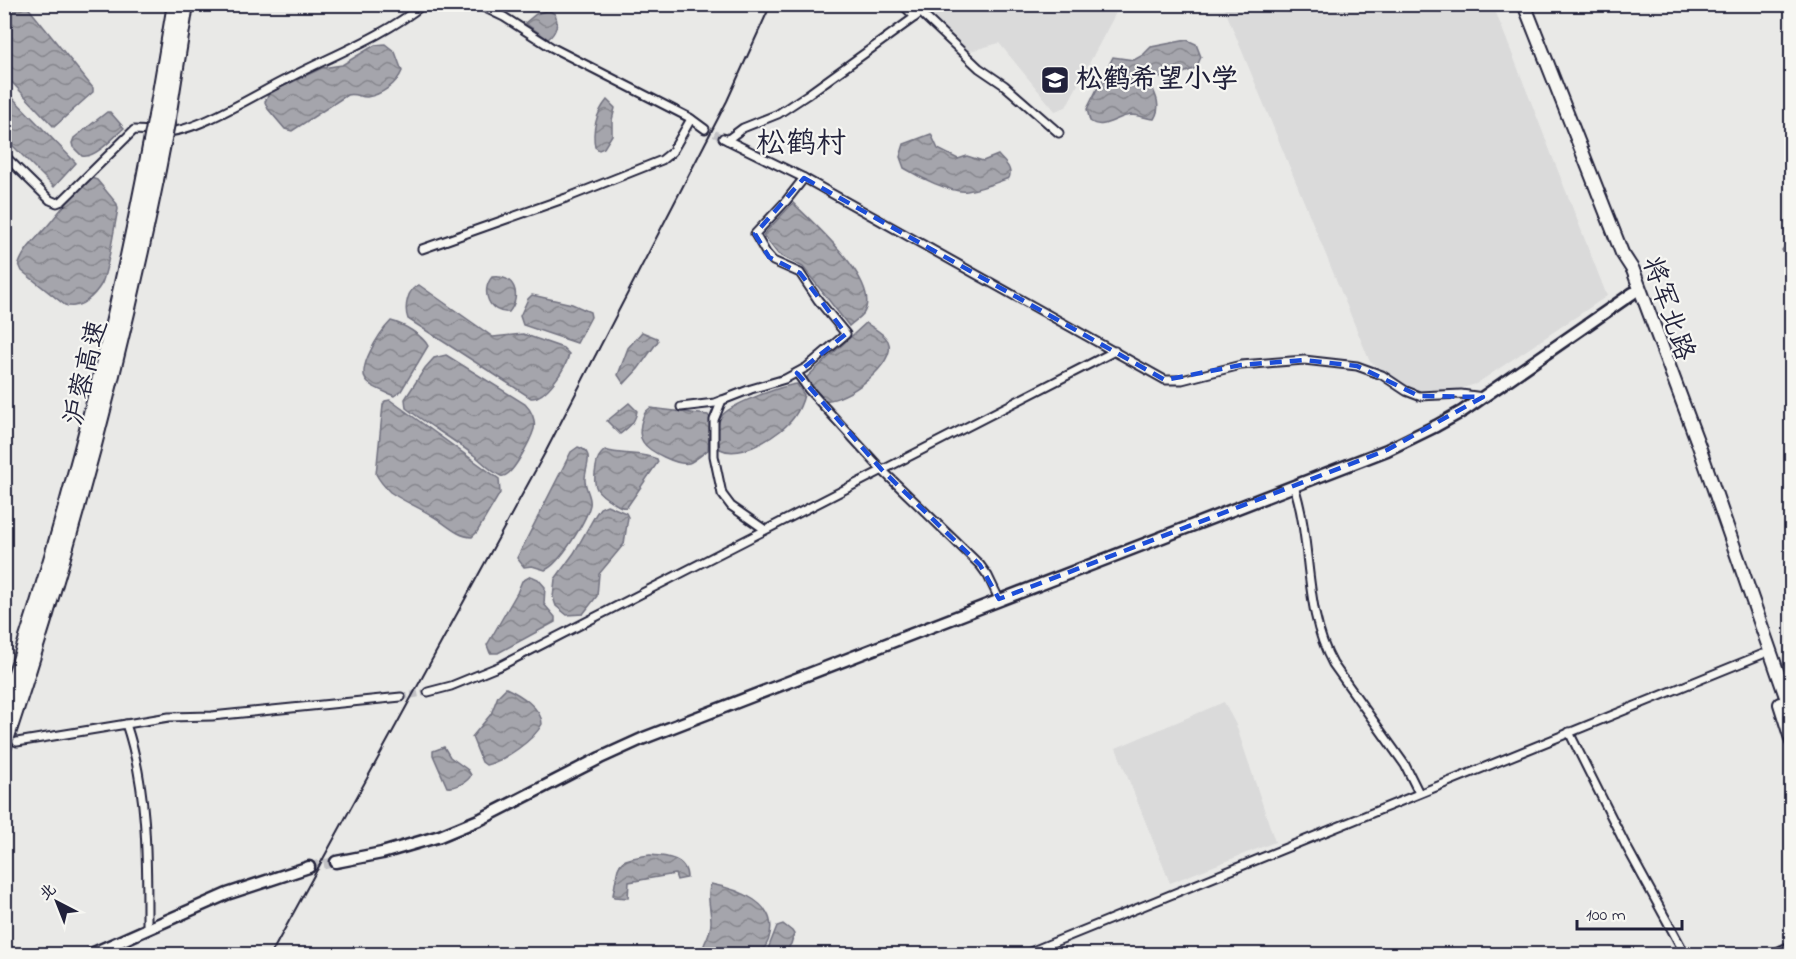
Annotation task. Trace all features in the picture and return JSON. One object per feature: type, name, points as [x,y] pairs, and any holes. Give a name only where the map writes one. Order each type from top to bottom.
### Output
[{"type":"highway","name":"沪蓉高速","points":[[162,117],[175,4]]},
{"type":"highway","name":"沪蓉高速","points":[[10,744],[88,470],[121,340],[150,179],[186,4]]},
{"type":"highway","points":[[1524,4],[1622,253]]},
{"type":"highway","name":"沪蓉高速","points":[[4,709],[54,546],[150,179]]},
{"type":"highway","name":"将军北路","points":[[1622,253],[1625,273],[1692,449],[1764,654],[1791,742]]},
{"type":"highway","name":"将军北路","points":[[1622,253],[1632,270],[1699,446],[1791,714]]},
{"type":"main road","points":[[336,862],[420,844],[480,819],[644,738],[1404,442],[1452,418],[1633,293]]},
{"type":"main road","points":[[91,954],[236,891],[309,867]]},
{"type":"main road","points":[[1777,954],[1791,947]]},
{"type":"street","points":[[4,155],[50,200],[55,203],[60,202],[134,130],[169,132],[190,128],[290,77],[375,38],[424,4]]},
{"type":"street","points":[[477,4],[504,17],[551,47],[691,119],[705,129]]},
{"type":"street","points":[[902,4],[1059,133]]},
{"type":"street","points":[[933,4],[778,114],[743,128],[725,139],[804,178],[1160,378],[1171,381],[1182,380],[1241,365],[1304,360],[1357,366],[1382,375],[1406,391],[1419,396],[1461,394],[1483,397]]},
{"type":"street","points":[[422,249],[566,198],[663,160],[672,152],[691,119]]},
{"type":"street","points":[[681,407],[715,403],[785,379],[815,361],[846,334],[800,273],[773,261],[755,234],[804,178]]},
{"type":"street","points":[[428,692],[451,686],[500,666],[1115,351]]},
{"type":"street","points":[[797,373],[809,390],[882,470],[980,565],[999,599]]},
{"type":"street","points":[[722,400],[714,420],[714,456],[722,494],[731,506],[764,530]]},
{"type":"street","points":[[1294,486],[1304,526],[1315,613],[1325,648],[1333,664],[1405,765],[1419,793]]},
{"type":"street","points":[[1025,954],[1764,654]]},
{"type":"street","points":[[10,744],[169,717],[212,716],[401,697]]},
{"type":"street","points":[[126,724],[136,764],[146,833],[147,929]]},
{"type":"street","points":[[1569,732],[1625,844],[1685,954]]},
{"type":"highlighted area","points":[[804,178],[1165,380],[1241,365],[1304,360],[1357,366],[1419,396],[1483,397],[1387,450],[999,599],[980,565],[882,470],[797,373],[846,334],[800,273],[769,257],[755,234]]},
{"type":"shaded area","name":"松鹤希望小学","points":[[944,4],[1095,4],[1099,10],[1116,4],[1119,7],[1066,107],[1055,111],[999,43],[967,52],[928,16]]},
{"type":"shaded area","points":[[1223,5],[1493,5],[1607,296],[1476,384],[1452,391],[1421,393],[1415,391],[1370,362]]},
{"type":"shaded area","points":[[1224,702],[1236,725],[1275,842],[1170,883],[1116,748]]},
{"type":"water","points":[[13,4],[26,5],[93,88],[93,92],[54,127],[5,75],[5,12]]},
{"type":"water","points":[[548,10],[555,14],[557,24],[555,31],[548,39],[525,23],[536,14]]},
{"type":"water","points":[[1187,40],[1196,44],[1201,57],[1196,68],[1171,78],[1152,77],[1148,79],[1158,104],[1154,119],[1131,115],[1105,124],[1095,124],[1090,121],[1087,109],[1113,57],[1134,60],[1151,47]]},
{"type":"water","points":[[385,44],[395,52],[402,71],[396,80],[383,91],[367,97],[347,95],[292,131],[285,129],[268,109],[265,102],[269,93],[322,68],[342,65],[375,45]]},
{"type":"water","points":[[7,92],[76,163],[54,187],[5,138],[5,95]]},
{"type":"water","points":[[607,100],[615,108],[612,135],[604,148],[599,150],[595,147],[595,129],[600,111]]},
{"type":"water","points":[[110,112],[124,128],[99,151],[82,156],[73,147],[74,138]]},
{"type":"water","points":[[931,134],[938,149],[958,159],[967,156],[983,161],[998,155],[1009,168],[1009,178],[978,189],[960,191],[935,184],[904,168],[900,157],[904,144]]},
{"type":"water","points":[[88,177],[97,180],[117,204],[118,209],[102,283],[86,301],[71,306],[65,305],[22,271],[19,264],[30,245]]},
{"type":"water","points":[[793,203],[843,254],[864,287],[867,301],[863,314],[849,326],[803,267],[778,254],[763,235]]},
{"type":"water","points":[[1791,239],[1791,265],[1782,250]]},
{"type":"water","points":[[492,277],[506,279],[514,287],[515,299],[509,312],[496,309],[488,300],[488,283]]},
{"type":"water","points":[[419,285],[493,337],[523,334],[563,348],[569,354],[560,374],[543,394],[531,398],[408,319],[406,310],[409,295]]},
{"type":"water","points":[[532,295],[572,304],[590,312],[591,317],[577,343],[523,325],[520,316]]},
{"type":"water","points":[[391,321],[412,330],[428,346],[401,391],[394,396],[368,383],[364,369],[366,360],[381,333]]},
{"type":"water","points":[[866,323],[888,341],[889,350],[885,360],[868,380],[856,388],[834,399],[825,400],[807,380],[807,377]]},
{"type":"water","points":[[642,332],[657,338],[658,341],[624,384],[618,375],[628,348]]},
{"type":"water","points":[[446,355],[525,404],[531,412],[534,422],[532,434],[515,466],[505,476],[494,472],[467,450],[406,408],[405,399],[425,368],[434,358]]},
{"type":"water","points":[[797,384],[804,395],[802,401],[794,417],[780,431],[760,444],[739,451],[720,449],[718,424],[726,412],[756,396]]},
{"type":"water","points":[[390,400],[499,479],[500,493],[472,537],[456,532],[395,495],[377,476],[383,405],[385,401]]},
{"type":"water","points":[[629,403],[637,411],[635,419],[620,434],[607,421]]},
{"type":"water","points":[[650,408],[708,415],[710,418],[708,450],[691,462],[684,463],[671,460],[651,450],[643,442],[640,433],[643,416]]},
{"type":"water","points":[[578,447],[583,449],[588,456],[585,478],[590,502],[588,512],[572,541],[558,560],[545,570],[532,566],[524,567],[517,558],[571,452]]},
{"type":"water","points":[[605,450],[657,459],[658,462],[627,507],[608,499],[599,492],[595,485],[597,462]]},
{"type":"water","points":[[607,505],[626,513],[628,517],[624,544],[599,574],[597,596],[583,614],[567,615],[556,606],[553,597],[555,579],[574,553],[600,508]]},
{"type":"water","points":[[531,576],[538,579],[545,587],[544,604],[555,617],[555,622],[498,653],[490,653],[487,645],[522,581]]},
{"type":"water","points":[[506,688],[534,707],[542,724],[518,749],[486,765],[482,762],[472,737],[491,714],[498,696]]},
{"type":"water","points":[[444,747],[450,757],[468,770],[471,775],[458,785],[447,787],[433,755],[433,751]]},
{"type":"water","points":[[650,855],[669,857],[680,862],[684,866],[687,878],[677,880],[675,874],[629,882],[628,898],[614,897],[620,864],[630,859]]},
{"type":"water","points":[[711,884],[744,894],[762,907],[768,915],[771,926],[768,940],[761,954],[706,954],[704,945],[711,926],[709,897]]},
{"type":"water","points":[[783,924],[794,934],[791,944],[784,954],[766,954],[777,926]]},
{"type":"tunnel","points":[[705,129],[723,138]]},
{"type":"tunnel","points":[[401,697],[428,692]]},
{"type":"tunnel","points":[[309,867],[336,862]]},
{"type":"railway","points":[[271,954],[546,451],[727,101],[771,4]]},
{"type":"place","name":"松鹤希望小学","points":[[1055,80]]},
{"type":"district","name":"松鹤村","points":[[801,145]]}]
